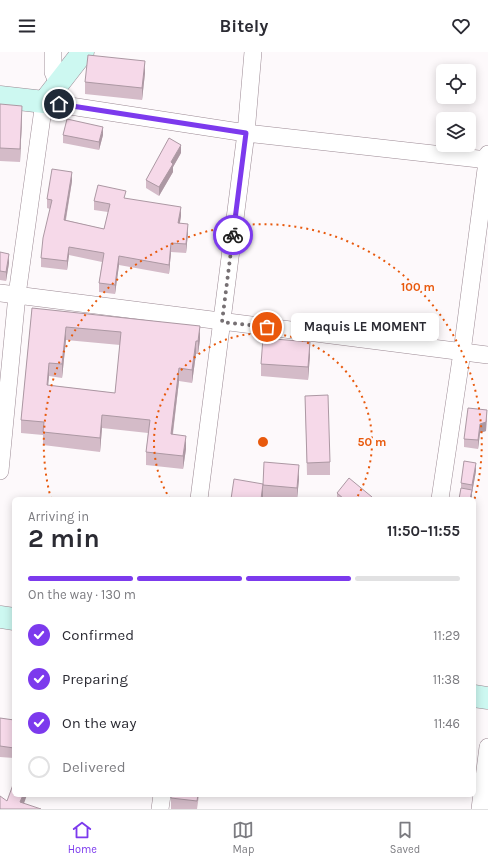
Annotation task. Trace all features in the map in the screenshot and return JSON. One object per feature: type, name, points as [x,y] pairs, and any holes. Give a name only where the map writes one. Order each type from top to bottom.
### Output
[{"type":"main road","points":[[0,97],[44,102],[83,52]]},
{"type":"main road","points":[[0,617],[12,619]]},
{"type":"main road","points":[[476,696],[488,698]]},
{"type":"street","points":[[53,52],[53,72],[58,84]]},
{"type":"street","points":[[199,497],[246,133],[253,52]]},
{"type":"street","points":[[0,471],[3,425],[17,295],[44,102],[246,133],[488,158],[462,352],[440,497]]},
{"type":"street","points":[[0,293],[488,355]]},
{"type":"street","points":[[480,809],[488,747]]},
{"type":"street","points":[[160,809],[162,797]]},
{"type":"building","points":[[88,55],[145,61],[142,88],[85,82]]},
{"type":"building","points":[[0,104],[22,106],[20,149],[0,148]]},
{"type":"building","points":[[67,119],[103,127],[99,142],[63,135]]},
{"type":"building","points":[[169,138],[181,145],[171,162],[173,164],[159,187],[146,180]]},
{"type":"building","points":[[52,169],[72,172],[64,220],[104,229],[110,204],[94,201],[98,185],[126,191],[124,198],[181,207],[178,223],[188,224],[186,244],[171,243],[169,265],[119,256],[115,285],[99,283],[104,253],[69,247],[67,261],[41,258],[43,238],[52,200],[47,199]]},
{"type":"building","points":[[0,252],[9,254],[6,272],[0,271]]},
{"type":"building","points":[[32,308],[200,326],[198,341],[196,341],[192,370],[179,368],[171,434],[186,436],[183,456],[146,452],[150,420],[102,415],[100,438],[43,432],[44,422],[21,420]],"holes":[[[66,327],[121,332],[115,393],[47,385],[49,363],[62,364]]]},
{"type":"building","points":[[263,338],[310,342],[308,367],[261,364]]},
{"type":"building","points":[[328,395],[330,462],[307,463],[305,396]]},
{"type":"building","points":[[468,408],[487,410],[486,422],[480,424],[478,440],[464,439]]},
{"type":"building","points":[[464,461],[476,463],[472,485],[461,483]]},
{"type":"building","points":[[264,462],[299,465],[297,488],[263,485]]},
{"type":"building","points":[[349,478],[372,497],[342,497],[337,493]]},
{"type":"building","points":[[234,479],[263,484],[261,497],[231,497]]},
{"type":"building","points":[[461,488],[472,490],[470,497],[459,497]]},
{"type":"building","points":[[0,718],[12,720],[12,748],[0,746]]},
{"type":"building","points":[[12,787],[12,797],[22,797],[20,802],[41,809],[0,809],[0,796],[7,801]]},
{"type":"building","points":[[171,797],[198,797],[197,801]]},
{"type":"way so far","points":[[233,235],[222,322],[267,327]]},
{"type":"place","name":"Maquis LE MOMENT","points":[[267,327]]},
{"type":"route","points":[[59,104],[246,133],[233,235]]}]
